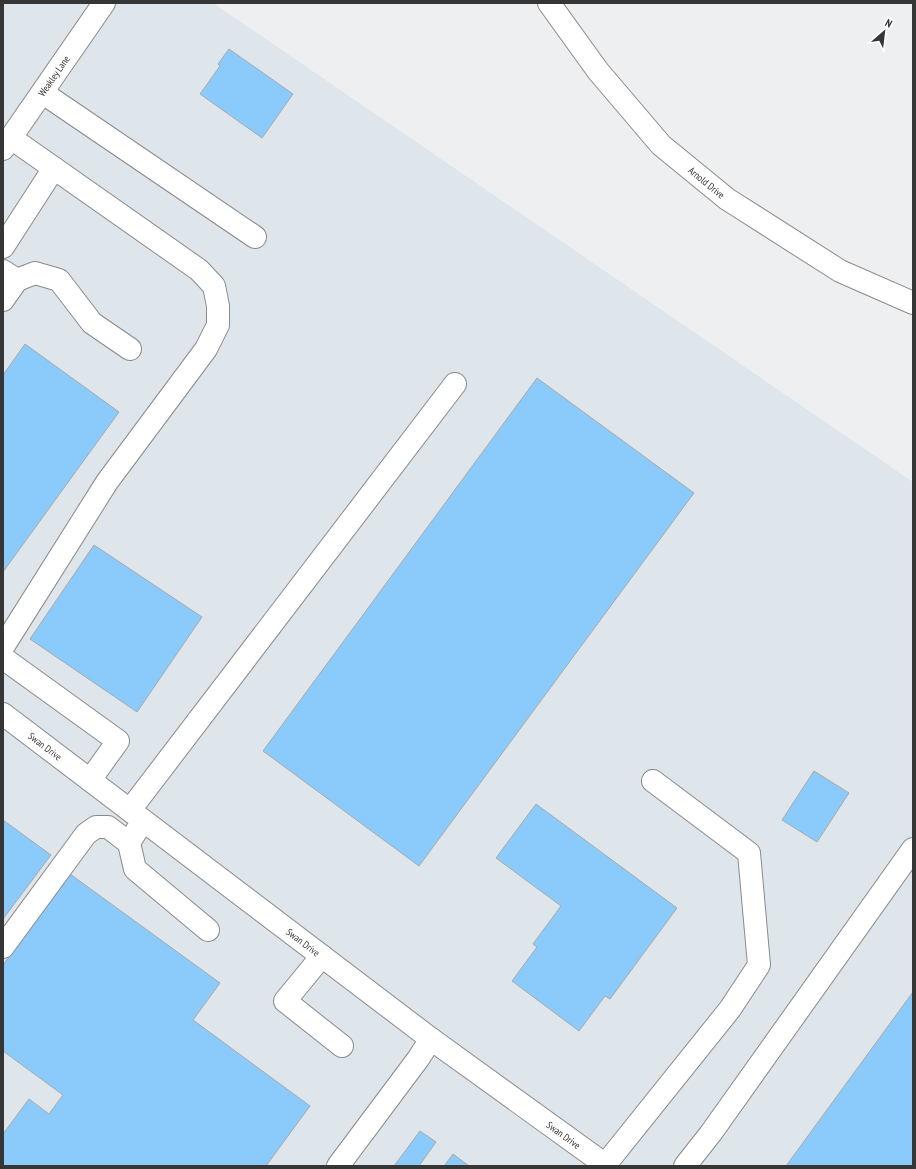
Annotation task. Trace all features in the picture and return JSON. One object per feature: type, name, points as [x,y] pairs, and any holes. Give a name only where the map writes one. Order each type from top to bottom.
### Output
[{"type":"street","name":"Weakley Lane","points":[[7,144],[104,3]]},
{"type":"street","name":"Arnold Drive","points":[[549,3],[598,71],[660,145],[727,199],[840,271],[913,303]]},
{"type":"street","points":[[43,92],[255,237]]},
{"type":"street","points":[[3,647],[107,482],[206,349],[218,324],[218,306],[214,286],[199,270],[54,168],[7,144]]},
{"type":"street","points":[[3,247],[54,168]]},
{"type":"street","points":[[3,300],[10,276],[35,273],[59,280],[92,323],[130,349]]},
{"type":"street","points":[[208,930],[135,869],[129,843],[136,815],[455,384]]},
{"type":"street","points":[[3,658],[118,741],[90,780]]},
{"type":"street","name":"Swan Drive","points":[[3,714],[431,1039],[606,1165]]},
{"type":"street","points":[[606,1165],[730,1009],[759,965],[749,853],[653,781]]},
{"type":"street","points":[[3,947],[86,834],[96,827],[108,826],[129,843]]},
{"type":"street","points":[[685,1166],[711,1133],[913,849]]},
{"type":"street","points":[[322,956],[285,1002],[342,1046]]},
{"type":"street","points":[[338,1166],[418,1059],[431,1039]]},
{"type":"shaded area","points":[[3,3],[213,3],[913,482],[913,1166],[3,1166]]},
{"type":"building","points":[[229,49],[293,94],[262,138],[200,94],[220,66],[218,64]]},
{"type":"building","points":[[25,344],[119,412],[3,572],[3,375]]},
{"type":"building","points":[[537,378],[694,493],[419,866],[263,751]]},
{"type":"building","points":[[94,545],[202,617],[137,712],[30,639]]},
{"type":"building","points":[[814,771],[849,793],[817,842],[782,820]]},
{"type":"building","points":[[536,804],[677,908],[610,999],[605,996],[579,1031],[512,981],[537,947],[533,944],[561,906],[496,858]]},
{"type":"building","points":[[3,820],[51,855],[3,919]]},
{"type":"building","points":[[70,874],[220,983],[193,1020],[310,1106],[266,1166],[3,1166],[3,1134],[29,1099],[49,1114],[63,1095],[3,1051],[3,965]]},
{"type":"building","points":[[913,992],[913,1166],[786,1166]]},
{"type":"building","points":[[420,1131],[436,1142],[419,1166],[394,1166]]},
{"type":"building","points":[[453,1154],[469,1166],[444,1166]]}]
